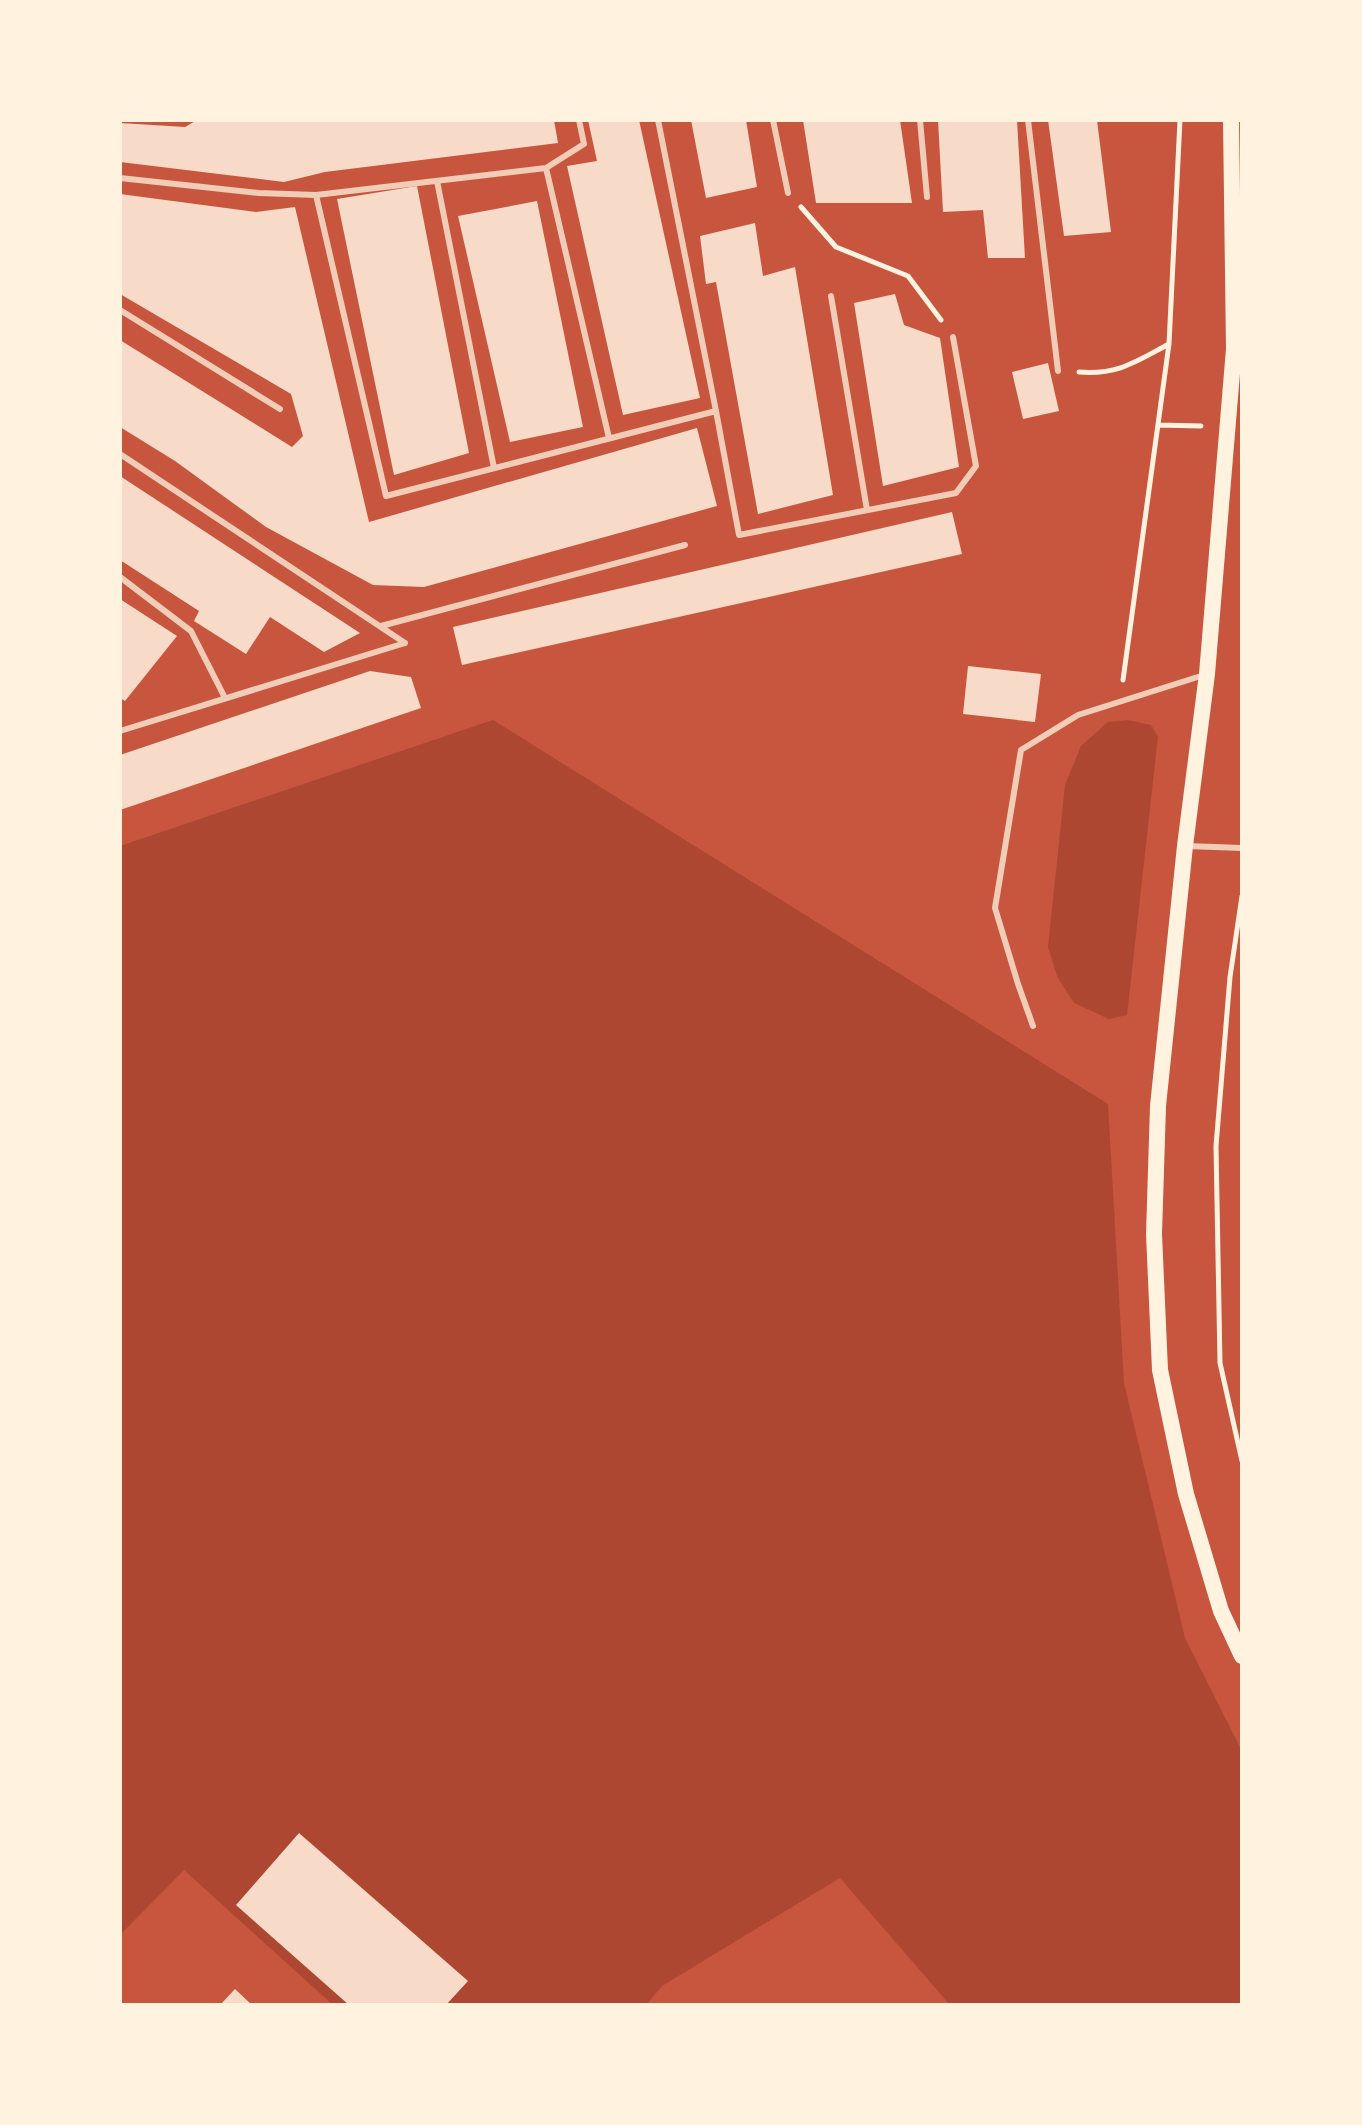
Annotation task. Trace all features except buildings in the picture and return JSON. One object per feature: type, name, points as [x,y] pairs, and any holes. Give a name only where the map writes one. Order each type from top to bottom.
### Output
[{"type":"main road","points":[[1231,120],[1234,349],[1207,674],[1185,846],[1158,1106],[1154,1234],[1160,1370],[1186,1494],[1221,1611],[1242,1656]]},
{"type":"lane","points":[[120,178],[259,193],[316,195],[546,168],[584,144],[579,120]]},
{"type":"lane","points":[[658,120],[739,535],[956,493],[976,466],[953,337]]},
{"type":"lane","points":[[773,120],[788,193]]},
{"type":"lane","points":[[920,120],[927,197]]},
{"type":"lane","points":[[1028,120],[1058,371]]},
{"type":"lane","points":[[546,168],[609,438]]},
{"type":"lane","points":[[437,181],[494,468]]},
{"type":"lane","points":[[316,195],[386,496],[716,411]]},
{"type":"lane","points":[[831,296],[867,510]]},
{"type":"lane","points":[[120,310],[280,409]]},
{"type":"lane","points":[[120,454],[405,643],[120,731]]},
{"type":"lane","points":[[381,626],[685,545]]},
{"type":"lane","points":[[120,577],[191,631],[225,698]]},
{"type":"lane","points":[[1033,1026],[995,908],[1021,750],[1078,715],[1207,674]]},
{"type":"lane","points":[[1185,846],[1242,848]]},
{"type":"path","points":[[1120,702],[1169,344],[1180,120]]},
{"type":"path","points":[[788,193],[836,247],[908,276],[953,337]]},
{"type":"path","points":[[1058,371],[1101,374],[1128,366],[1169,344]]},
{"type":"path","points":[[1242,896],[1230,977],[1216,1146],[1220,1363],[1242,1461]]},
{"type":"shaded area","points":[[493,720],[1108,1104],[1124,1383],[1185,1638],[1242,1751],[1242,2005],[950,2005],[840,1878],[662,1986],[646,2005],[333,2005],[184,1870],[120,1935],[120,846]]},
{"type":"shaded area","points":[[1128,720],[1151,725],[1158,736],[1127,1015],[1109,1019],[1074,1003],[1057,976],[1048,947],[1065,785],[1081,746],[1108,722]]}]
